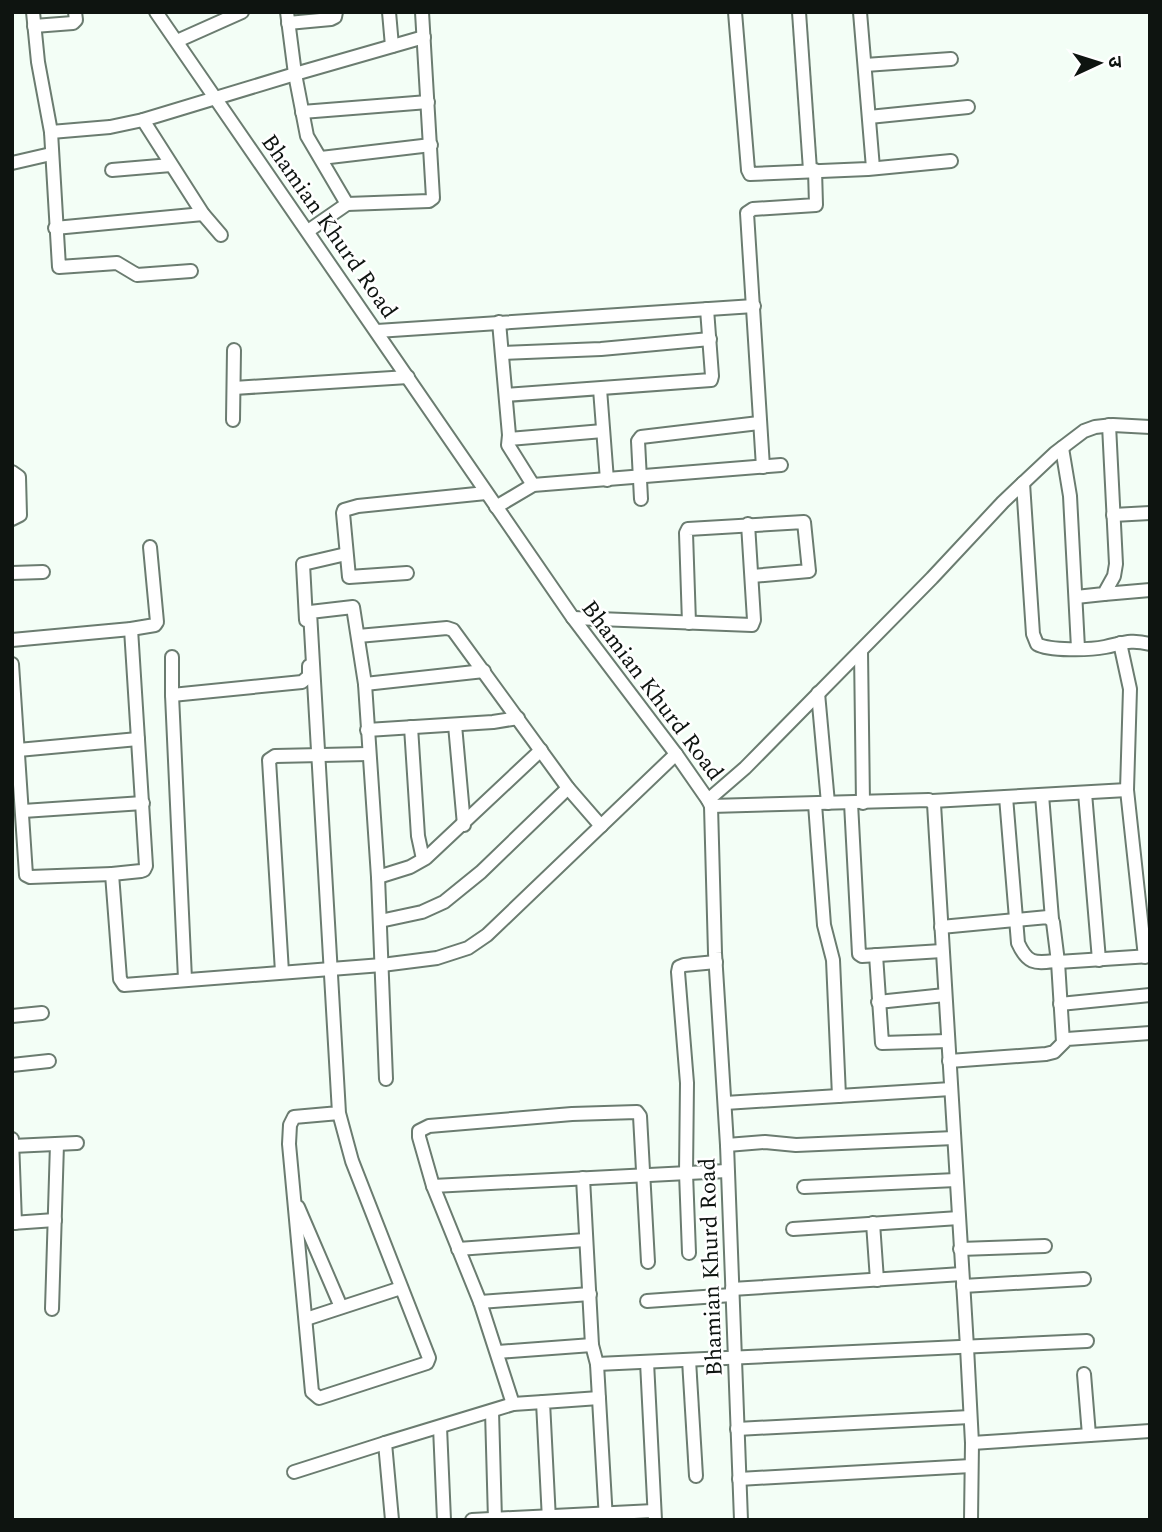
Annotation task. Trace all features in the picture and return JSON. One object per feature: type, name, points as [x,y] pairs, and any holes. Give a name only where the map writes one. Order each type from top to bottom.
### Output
[{"type":"street","points":[[33,12],[38,62],[51,132],[55,228],[61,268],[117,263],[135,275],[191,271]]},
{"type":"street","points":[[34,26],[73,23],[75,12]]},
{"type":"street","name":"Bhamian Khurd Road","points":[[156,12],[308,230],[496,508],[709,803],[727,1145],[741,1520]]},
{"type":"street","points":[[177,41],[241,12]]},
{"type":"street","points":[[336,12],[335,18],[331,19],[288,17],[307,136],[347,204]]},
{"type":"street","points":[[389,12],[392,46]]},
{"type":"street","points":[[308,230],[347,204],[433,200],[422,12]]},
{"type":"street","points":[[735,12],[748,172],[752,175],[951,161]]},
{"type":"street","points":[[763,467],[748,212],[753,209],[816,205],[799,12]]},
{"type":"street","points":[[860,12],[873,168]]},
{"type":"street","points":[[51,132],[110,127],[143,120],[424,37]]},
{"type":"street","points":[[864,65],[951,58]]},
{"type":"street","points":[[302,112],[428,102]]},
{"type":"street","points":[[869,117],[968,107]]},
{"type":"street","points":[[143,120],[203,214],[221,235]]},
{"type":"street","points":[[321,158],[431,145]]},
{"type":"street","points":[[12,163],[51,154]]},
{"type":"street","points":[[112,170],[171,165]]},
{"type":"street","points":[[55,228],[203,214]]},
{"type":"street","points":[[377,331],[754,306]]},
{"type":"street","points":[[506,395],[710,380],[712,376],[707,309]]},
{"type":"street","points":[[499,322],[510,451],[533,485]]},
{"type":"street","points":[[502,353],[601,349],[710,339]]},
{"type":"street","points":[[233,421],[234,350]]},
{"type":"street","points":[[234,388],[408,377]]},
{"type":"street","points":[[600,389],[607,480]]},
{"type":"street","points":[[641,499],[638,441],[642,436],[759,424]]},
{"type":"street","points":[[1104,594],[1114,576],[1116,564],[1109,425]]},
{"type":"street","points":[[709,803],[1023,483],[1062,448],[1095,427],[1150,427]]},
{"type":"street","points":[[509,439],[603,431]]},
{"type":"street","points":[[1062,448],[1070,496],[1078,648]]},
{"type":"street","points":[[496,508],[533,485],[781,465]]},
{"type":"street","points":[[12,472],[19,477],[20,515],[12,519]]},
{"type":"street","points":[[1023,483],[1034,640],[1043,647],[1103,648],[1130,640],[1150,644]]},
{"type":"street","points":[[407,573],[350,578],[343,513],[348,508],[486,493]]},
{"type":"street","points":[[1113,515],[1150,513]]},
{"type":"street","points":[[689,623],[687,531],[691,528],[804,521],[808,572],[752,576]]},
{"type":"street","points":[[573,618],[752,625],[754,620],[748,524]]},
{"type":"street","points":[[12,640],[152,626],[157,622],[150,547]]},
{"type":"street","points":[[172,695],[306,680],[310,670],[301,566],[308,561],[346,554]]},
{"type":"street","points":[[12,573],[43,572]]},
{"type":"street","points":[[1076,597],[1150,590]]},
{"type":"street","points":[[339,1113],[297,1116],[291,1121],[289,1144],[312,1392],[315,1397],[323,1398],[409,1370],[427,1363],[429,1358],[352,1161],[339,1113],[310,612],[353,607],[358,636],[365,684],[378,877],[387,1079]]},
{"type":"street","points":[[358,636],[450,628],[456,632],[568,788],[601,826]]},
{"type":"street","points":[[12,664],[25,872],[28,877],[141,871],[145,868],[143,803],[131,629]]},
{"type":"street","points":[[1006,797],[1015,920],[1018,943],[1024,957],[1038,962],[1147,957],[1128,790],[1130,689],[1120,643]]},
{"type":"street","points":[[861,651],[857,803],[859,952],[862,956],[942,951]]},
{"type":"street","points":[[172,657],[186,979]]},
{"type":"street","points":[[365,684],[484,671]]},
{"type":"street","points":[[818,693],[824,925],[833,960],[839,1096]]},
{"type":"street","points":[[367,730],[518,718]]},
{"type":"street","points":[[455,725],[464,825]]},
{"type":"street","points":[[411,727],[418,836],[423,859]]},
{"type":"street","points":[[18,750],[138,739]]},
{"type":"street","points":[[378,877],[410,867],[423,859],[464,825],[541,750]]},
{"type":"street","points":[[282,972],[269,760],[275,756],[368,754]]},
{"type":"street","points":[[112,874],[120,982],[124,985],[382,965],[437,958],[468,948],[486,934],[676,754]]},
{"type":"street","points":[[380,921],[422,912],[444,902],[481,872],[568,788]]},
{"type":"street","points":[[709,803],[932,801],[1128,790]]},
{"type":"street","points":[[1085,793],[1099,960]]},
{"type":"street","points":[[1042,795],[1063,1042]]},
{"type":"street","points":[[932,801],[967,1347],[972,1443],[971,1520]]},
{"type":"street","points":[[23,811],[143,803]]},
{"type":"street","points":[[941,927],[1052,919]]},
{"type":"street","points":[[876,955],[883,1045],[948,1041]]},
{"type":"street","points":[[689,1253],[687,1083],[678,970],[684,965],[716,962]]},
{"type":"street","points":[[1060,1004],[1150,995]]},
{"type":"street","points":[[878,1002],[945,996]]},
{"type":"street","points":[[12,1016],[42,1013]]},
{"type":"street","points":[[949,1061],[1046,1054],[1054,1052],[1063,1042],[1072,1038],[1150,1033]]},
{"type":"street","points":[[12,1065],[50,1061]]},
{"type":"street","points":[[725,1103],[951,1088]]},
{"type":"street","points":[[513,1404],[480,1302],[433,1186],[419,1130],[572,1114],[637,1112],[640,1116],[648,1262]]},
{"type":"street","points":[[727,1145],[796,1145],[954,1138]]},
{"type":"street","points":[[55,1220],[14,1223],[13,1144],[77,1143]]},
{"type":"street","points":[[52,1308],[57,1144]]},
{"type":"street","points":[[433,1186],[727,1171]]},
{"type":"street","points":[[583,1178],[605,1517]]},
{"type":"street","points":[[804,1187],[956,1181]]},
{"type":"street","points":[[294,1197],[341,1307]]},
{"type":"street","points":[[793,1228],[959,1218]]},
{"type":"street","points":[[873,1223],[877,1280]]},
{"type":"street","points":[[458,1249],[585,1240]]},
{"type":"street","points":[[960,1249],[1045,1246]]},
{"type":"street","points":[[646,1301],[877,1280],[1084,1279]]},
{"type":"street","points":[[306,1319],[401,1288]]},
{"type":"street","points":[[480,1302],[590,1294]]},
{"type":"street","points":[[597,1364],[1087,1341]]},
{"type":"street","points":[[498,1352],[593,1345]]},
{"type":"street","points":[[689,1360],[696,1476]]},
{"type":"street","points":[[472,1520],[655,1515],[647,1362]]},
{"type":"street","points":[[1084,1374],[1089,1435]]},
{"type":"street","points":[[293,1472],[513,1404],[599,1398]]},
{"type":"street","points":[[543,1402],[549,1518]]},
{"type":"street","points":[[492,1411],[495,1519]]},
{"type":"street","points":[[737,1429],[970,1418]]},
{"type":"street","points":[[440,1427],[444,1520]]},
{"type":"street","points":[[972,1443],[1150,1431]]},
{"type":"street","points":[[386,1443],[392,1520]]},
{"type":"street","points":[[739,1479],[971,1466]]}]
